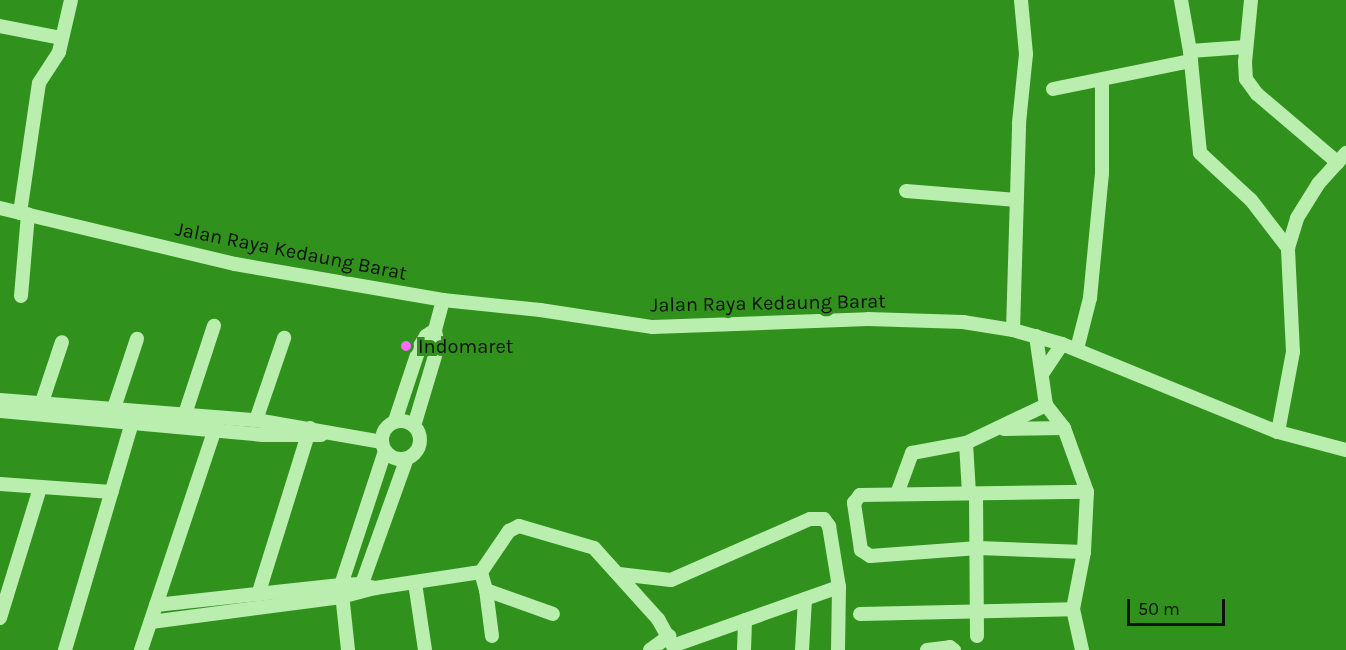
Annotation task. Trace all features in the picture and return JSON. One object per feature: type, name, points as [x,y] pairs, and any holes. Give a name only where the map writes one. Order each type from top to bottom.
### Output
[{"type":"street","points":[[21,296],[24,214],[39,83],[59,52],[71,0]]},
{"type":"street","points":[[1013,330],[1020,123],[1026,54],[1021,0]]},
{"type":"street","points":[[1181,0],[1191,56],[1200,153],[1251,200],[1288,248]]},
{"type":"street","points":[[1251,0],[1246,47],[1246,79],[1257,94],[1342,158],[1318,184],[1297,218],[1288,248],[1293,352],[1278,432]]},
{"type":"street","points":[[0,26],[62,38]]},
{"type":"street","points":[[1053,89],[1102,81],[1191,56],[1246,47]]},
{"type":"street","points":[[1077,349],[1090,298],[1101,185],[1102,81]]},
{"type":"street","points":[[906,191],[1017,200]]},
{"type":"street","name":"Jalan Raya Kedaung Barat","points":[[0,208],[235,264],[443,300],[540,310],[653,327],[868,319],[963,322],[1013,330],[1077,349],[1278,432],[1346,450]]},
{"type":"street","points":[[414,426],[438,346],[435,330],[443,300]]},
{"type":"street","points":[[185,414],[214,326]]},
{"type":"street","points":[[395,422],[420,346],[426,336],[435,330]]},
{"type":"street","points":[[1036,336],[1046,405],[1064,428],[1088,492],[1084,552],[1073,609],[1082,650]]},
{"type":"street","points":[[256,420],[284,338]]},
{"type":"street","points":[[114,408],[137,339]]},
{"type":"street","points":[[42,402],[62,342]]},
{"type":"street","points":[[1042,374],[1062,344]]},
{"type":"street","points":[[0,400],[114,408],[134,416],[185,414],[216,424],[256,420],[309,432]]},
{"type":"street","points":[[897,494],[912,453],[966,443],[1046,405]]},
{"type":"street","points":[[0,411],[134,416],[328,434],[383,446],[391,456],[406,458]]},
{"type":"street","points":[[65,650],[134,416]]},
{"type":"street","points":[[348,650],[341,591],[383,446],[385,429],[395,422],[402,421],[414,426],[418,431],[420,444],[417,450],[406,458],[359,589]]},
{"type":"street","points":[[141,650],[216,424]]},
{"type":"street","points":[[999,429],[1064,428]]},
{"type":"street","points":[[258,595],[309,432]]},
{"type":"street","points":[[966,443],[978,548],[977,636]]},
{"type":"street","points":[[0,484],[112,492]]},
{"type":"street","points":[[0,618],[40,488]]},
{"type":"street","points":[[1084,552],[978,548],[870,556],[864,554],[854,503],[860,495],[1088,492]]},
{"type":"street","points":[[612,566],[671,580],[810,519],[824,519],[829,526],[839,587],[838,650]]},
{"type":"street","points":[[151,622],[341,591],[416,583],[481,572],[509,531],[519,526],[594,548],[612,566],[673,644]]},
{"type":"street","points":[[350,556],[369,560]]},
{"type":"street","points":[[481,572],[486,590],[492,636]]},
{"type":"street","points":[[416,583],[425,650]]},
{"type":"street","points":[[650,650],[839,587]]},
{"type":"street","points":[[486,590],[553,614]]},
{"type":"street","points":[[156,605],[258,595],[341,591]]},
{"type":"street","points":[[802,650],[805,599]]},
{"type":"street","points":[[860,614],[1073,609]]},
{"type":"street","points":[[744,650],[745,620]]},
{"type":"street","points":[[927,650],[950,647],[954,650]]},
{"type":"place","name":"Indomaret","points":[[406,346]]}]
